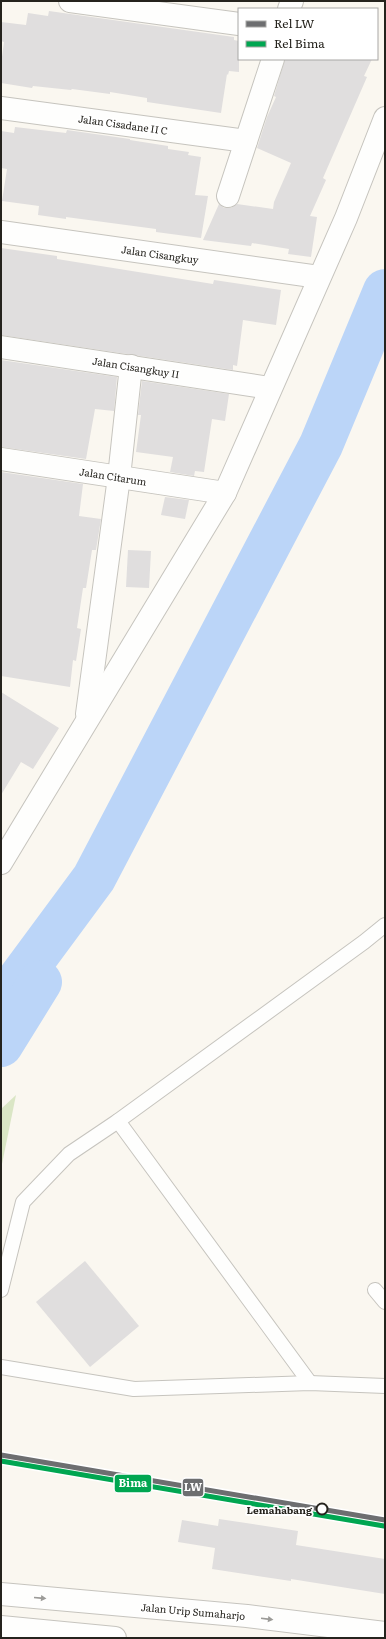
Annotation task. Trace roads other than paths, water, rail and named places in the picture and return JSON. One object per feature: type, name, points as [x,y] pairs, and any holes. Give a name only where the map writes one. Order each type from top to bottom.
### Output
[{"type":"main road","points":[[70,1],[238,24]]},
{"type":"main road","points":[[228,196],[273,60]]},
{"type":"main road","name":"Jalan Cisadane II C","points":[[1,108],[246,141]]},
{"type":"main road","points":[[1,863],[225,493],[346,218],[385,118]]},
{"type":"main road","name":"Jalan Cisangkuy","points":[[1,232],[319,277]]},
{"type":"main road","name":"Jalan Cisangkuy II","points":[[1,347],[270,388]]},
{"type":"main road","points":[[86,723],[119,477],[131,366]]},
{"type":"main road","name":"Jalan Citarum","points":[[1,459],[225,493]]},
{"type":"main road","name":"Jalan Urip Sumaharjo","points":[[1,1594],[248,1616],[385,1633]]},
{"type":"main road","points":[[1,1627],[62,1635],[115,1638]]},
{"type":"lane","points":[[1,1290],[23,1202],[69,1154],[118,1121],[364,942],[385,925]]},
{"type":"lane","points":[[118,1121],[310,1383]]},
{"type":"lane","points":[[375,1290],[385,1302]]},
{"type":"lane","points":[[1,1367],[134,1389],[310,1383],[385,1386]]},
{"type":"waterway","points":[[1,1004],[94,878],[321,445],[385,291]]},
{"type":"waterway","points":[[1,1045],[40,982]]},
{"type":"rail line","name":"LW","points":[[1,1455],[385,1520]]},
{"type":"rail line","name":"Bima","points":[[1,1461],[384,1526]]},
{"type":"place","name":"Lemahabang","points":[[322,1509]]}]
